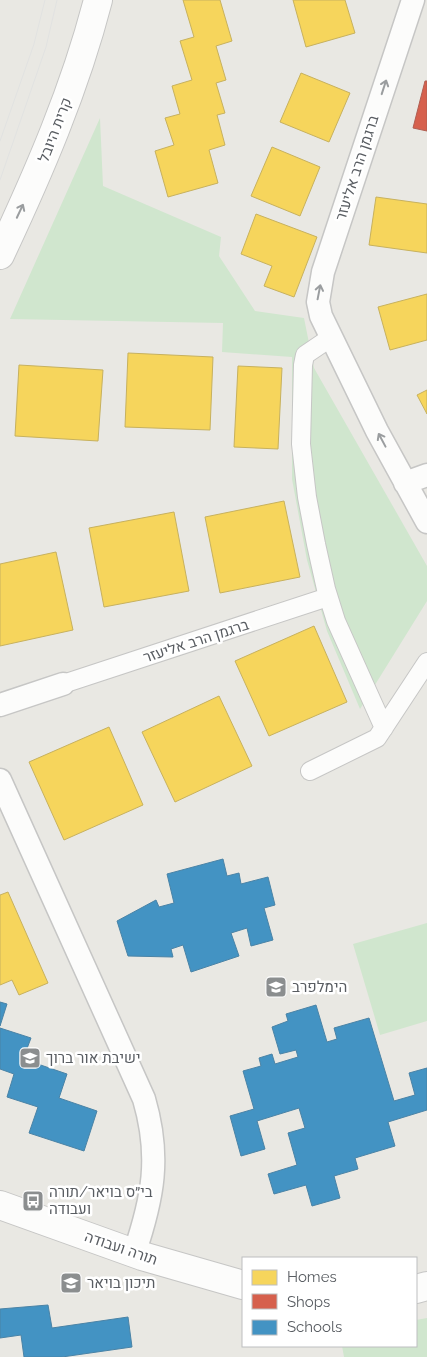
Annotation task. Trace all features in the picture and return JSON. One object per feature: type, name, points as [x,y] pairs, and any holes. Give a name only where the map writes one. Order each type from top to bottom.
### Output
[{"type":"main road","name":"קרית היובל","points":[[0,255],[37,176],[66,104],[87,42],[98,0]]},
{"type":"main road","name":"תורה ועבודה","points":[[0,1205],[134,1254],[242,1285]]},
{"type":"street","name":"ברגמן הרב אליעזר","points":[[412,0],[323,272],[318,302],[330,338],[427,522]]},
{"type":"street","points":[[330,338],[305,355],[301,444],[307,498],[328,597],[336,621],[384,728]]},
{"type":"street","points":[[405,483],[427,475]]},
{"type":"street","name":"ברגמן הרב אליעזר","points":[[63,684],[328,597]]},
{"type":"street","points":[[310,771],[377,738],[427,662]]},
{"type":"street","points":[[0,705],[63,684]]},
{"type":"street","points":[[0,780],[144,1099],[152,1126],[155,1164],[145,1221],[134,1254]]},
{"type":"green space","points":[[100,118],[103,186],[221,237],[219,256],[255,311],[304,318],[314,368],[427,566],[427,601],[360,709],[327,631],[307,560],[292,479],[292,357],[222,352],[223,323],[10,319]]},
{"type":"green space","points":[[427,923],[427,1021],[380,1035],[353,944]]},
{"type":"green space","points":[[427,1318],[427,1357],[344,1357],[342,1347],[417,1347],[417,1320]]},
{"type":"building: Homes","points":[[183,0],[220,0],[232,41],[216,46],[226,80],[216,83],[225,113],[217,115],[225,145],[209,150],[218,183],[168,197],[155,151],[174,145],[165,118],[180,114],[172,86],[192,80],[180,41],[194,37]]},
{"type":"building: Homes","points":[[293,0],[345,0],[355,33],[306,47]]},
{"type":"building: Homes","points":[[301,73],[350,93],[329,142],[280,122]]},
{"type":"building: Homes","points":[[272,147],[320,167],[300,216],[251,196]]},
{"type":"building: Homes","points":[[376,197],[427,204],[427,253],[369,245]]},
{"type":"building: Homes","points":[[256,214],[317,237],[294,297],[264,286],[272,266],[241,254]]},
{"type":"building: Homes","points":[[427,294],[427,340],[390,350],[378,307]]},
{"type":"building: Homes","points":[[128,353],[213,357],[210,430],[125,427]]},
{"type":"building: Homes","points":[[19,365],[103,370],[98,441],[15,436]]},
{"type":"building: Homes","points":[[238,366],[282,368],[278,449],[234,447]]},
{"type":"building: Homes","points":[[427,390],[427,414],[417,395]]},
{"type":"building: Homes","points":[[284,501],[300,577],[220,593],[205,517]]},
{"type":"building: Homes","points":[[174,512],[189,591],[104,607],[89,528]]},
{"type":"building: Homes","points":[[56,552],[73,630],[0,646],[0,564]]},
{"type":"building: Homes","points":[[314,626],[347,702],[269,736],[235,661]]},
{"type":"building: Homes","points":[[219,696],[252,766],[175,802],[142,732]]},
{"type":"building: Homes","points":[[109,727],[143,805],[64,840],[29,762]]},
{"type":"building: Homes","points":[[8,892],[48,983],[19,995],[12,980],[0,985],[0,895]]},
{"type":"building: Shops","points":[[425,81],[427,81],[427,131],[413,128]]},
{"type":"building: Schools","points":[[223,859],[227,876],[239,873],[241,884],[268,877],[275,905],[264,908],[273,940],[251,946],[247,928],[231,933],[239,956],[191,972],[183,945],[171,949],[173,957],[128,956],[117,921],[156,900],[159,907],[174,903],[167,874]]},
{"type":"building: Schools","points":[[0,1002],[7,1004],[0,1026]]},
{"type":"building: Schools","points":[[316,1005],[327,1042],[337,1039],[334,1028],[369,1018],[394,1101],[415,1095],[409,1073],[427,1068],[427,1110],[388,1122],[395,1146],[355,1158],[358,1169],[334,1176],[340,1198],[312,1206],[306,1185],[274,1194],[268,1174],[297,1165],[288,1133],[305,1128],[299,1108],[257,1121],[265,1149],[241,1156],[230,1116],[254,1109],[243,1071],[261,1066],[259,1058],[272,1054],[275,1064],[298,1057],[296,1050],[280,1054],[272,1027],[288,1021],[286,1014]]},
{"type":"building: Schools","points":[[0,1028],[31,1038],[23,1059],[67,1074],[59,1098],[97,1111],[84,1151],[29,1133],[38,1107],[7,1097],[14,1074],[0,1069]]},
{"type":"building: Schools","points":[[48,1305],[52,1328],[128,1317],[132,1347],[62,1357],[24,1357],[21,1335],[0,1338],[0,1309]]},
{"type":"tram line","points":[[0,141],[34,44],[45,0]]},
{"type":"tram line","points":[[0,180],[46,47],[57,0]]},
{"type":"place","name":"הימלפרב","points":[[276,987]]},
{"type":"place","name":"ישיבת אור ברוך","points":[[30,1058]]},
{"type":"place","name":"בי״ס בויאר/תורה ועבודה","points":[[33,1201]]},
{"type":"place","name":"תיכון בויאר","points":[[71,1283]]}]
